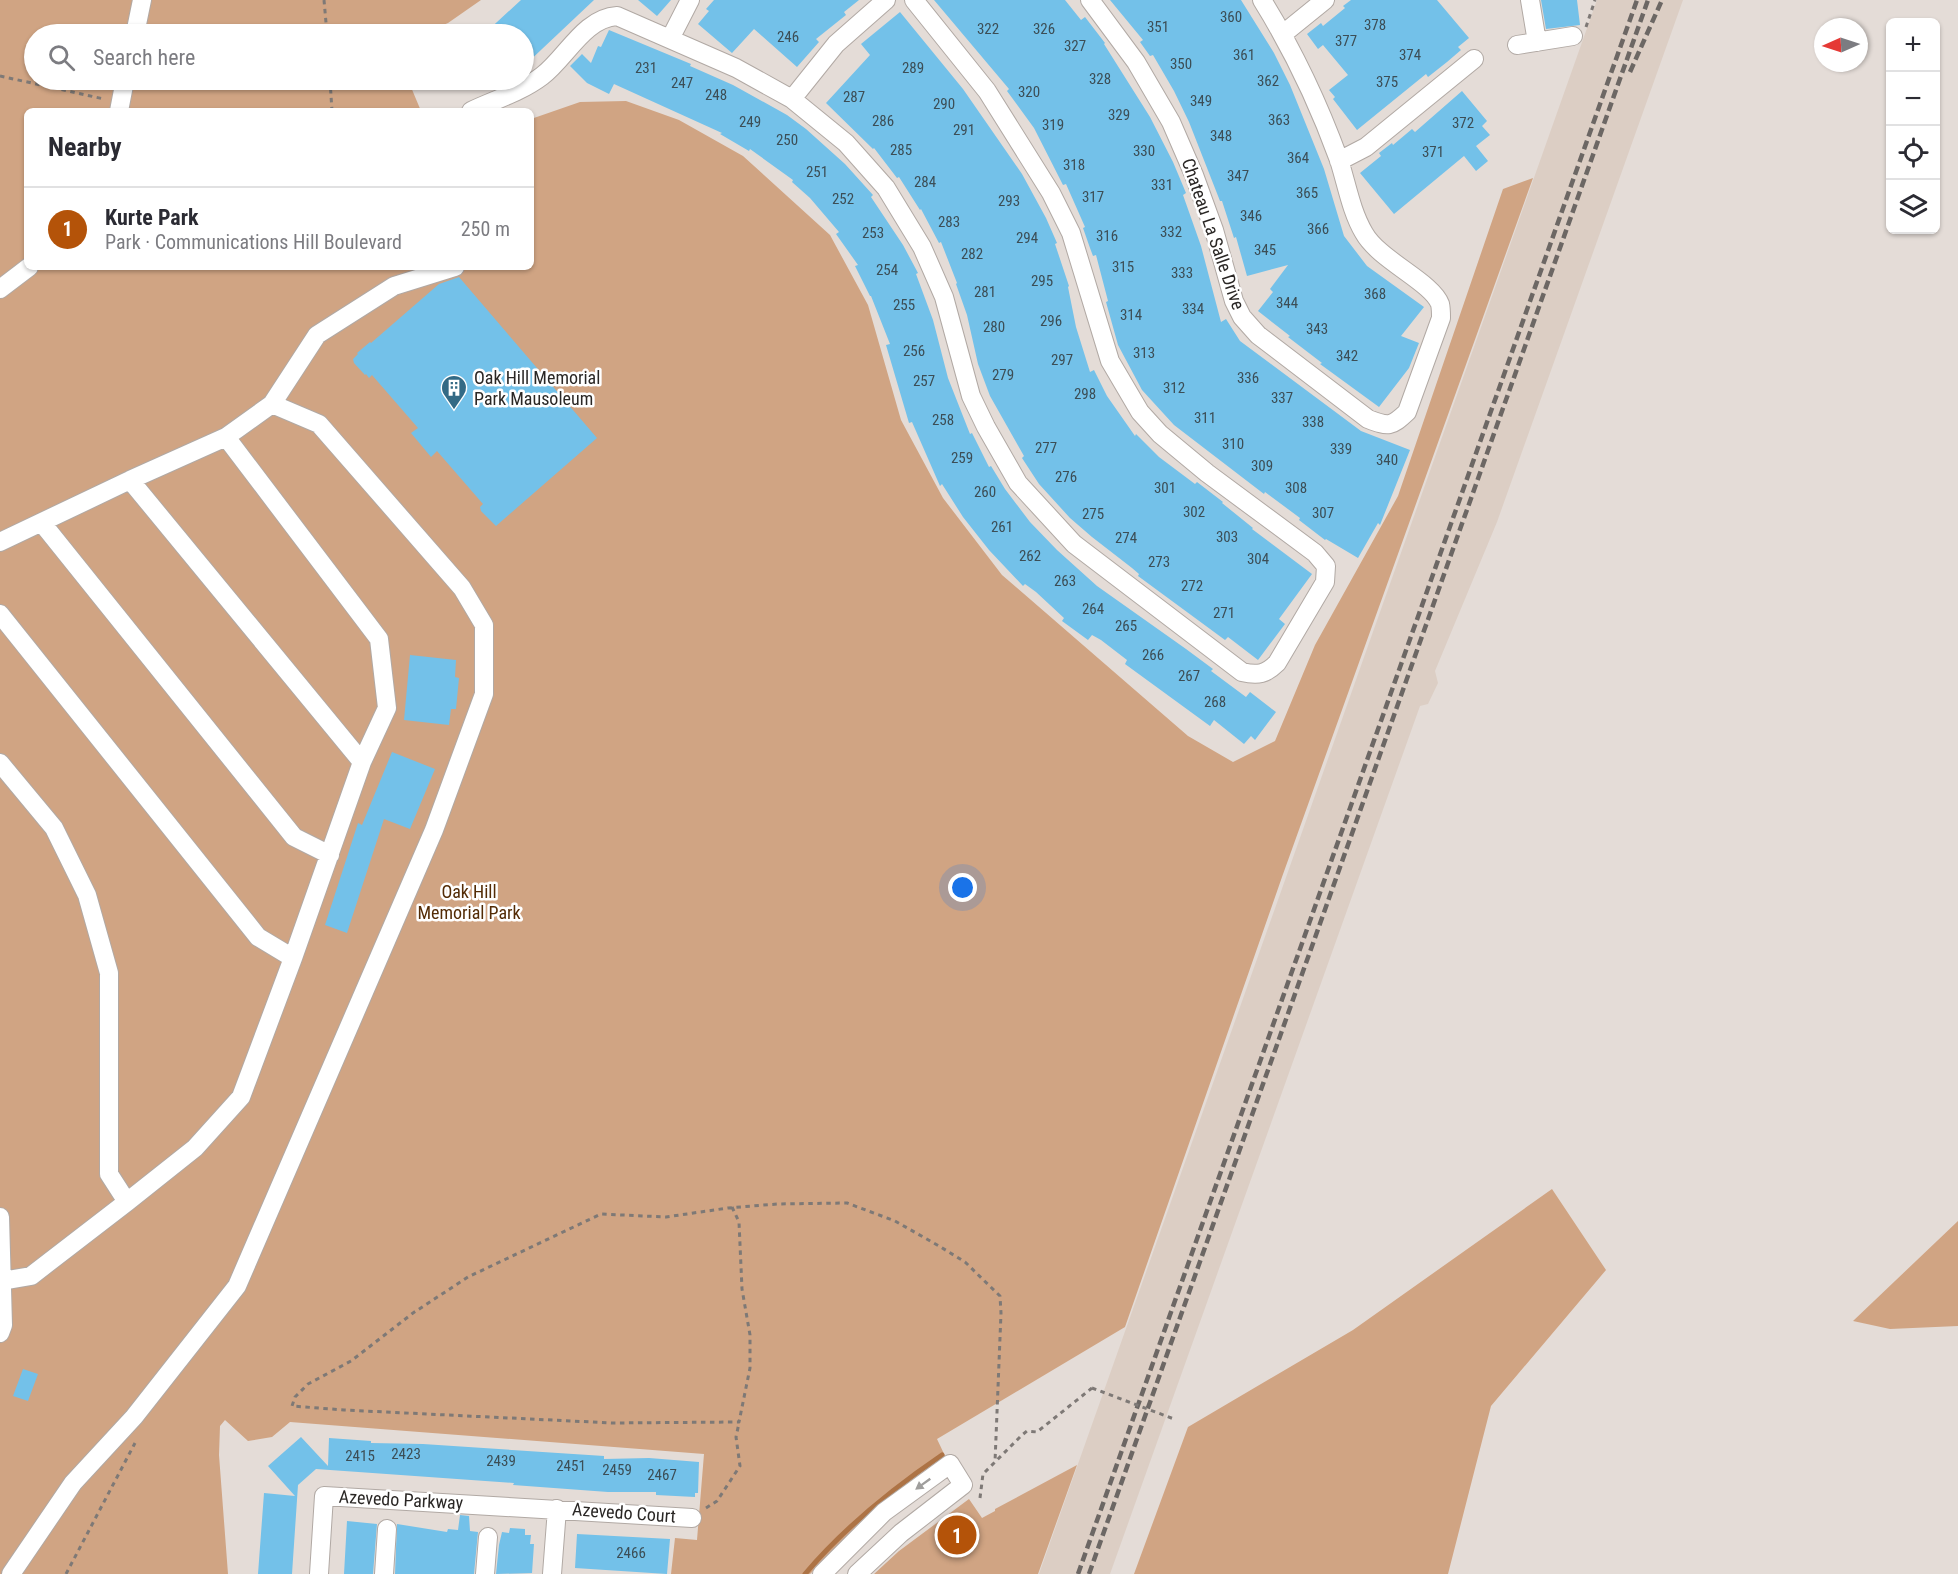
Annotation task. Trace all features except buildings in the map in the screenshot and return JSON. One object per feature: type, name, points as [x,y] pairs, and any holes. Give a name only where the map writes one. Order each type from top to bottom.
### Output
[{"type":"street","points":[[137,24],[142,0]]},
{"type":"street","points":[[670,39],[690,0]]},
{"type":"street","points":[[792,99],[836,44],[886,0]]},
{"type":"street","points":[[534,80],[543,75],[595,22],[616,16],[736,68],[792,99],[846,143],[886,188],[922,247],[944,297],[971,396],[1018,483],[1074,544],[1242,672],[1255,675],[1268,672],[1277,663],[1325,582],[1326,566],[1315,553],[1207,473],[1160,434],[1140,412],[1110,361],[1071,233],[1051,193],[987,90],[914,0]]},
{"type":"street","name":"Chateau La Salle Drive","points":[[1090,0],[1136,62],[1171,122],[1198,186],[1214,230],[1231,292],[1242,317],[1258,335],[1368,419],[1382,424],[1395,423],[1407,412],[1441,318],[1440,304],[1432,292],[1378,251],[1365,236],[1356,218],[1339,161],[1311,93],[1283,34],[1262,0]]},
{"type":"street","points":[[1283,34],[1325,0]]},
{"type":"street","points":[[1530,0],[1537,42]]},
{"type":"street","points":[[1517,45],[1572,36]]},
{"type":"street","points":[[1339,161],[1366,147],[1474,59]]},
{"type":"street","points":[[120,107],[123,90]]},
{"type":"street","points":[[478,108],[516,90]]},
{"type":"street","points":[[0,289],[25,270]]},
{"type":"street","points":[[0,542],[226,437],[272,404],[317,336],[394,286],[445,270]]},
{"type":"street","points":[[11,1574],[73,1483],[134,1417],[237,1286],[434,830],[484,694],[484,625],[462,588],[319,424],[272,404]]},
{"type":"street","points":[[2,1281],[31,1276],[195,1148],[241,1097],[362,762],[387,708],[379,639],[226,437]]},
{"type":"street","points":[[130,480],[362,762]]},
{"type":"street","points":[[42,523],[294,837],[330,855]]},
{"type":"street","points":[[0,614],[258,936],[293,958]]},
{"type":"street","points":[[0,763],[54,828],[87,895],[109,973],[109,1174],[127,1202]]},
{"type":"street","points":[[0,1217],[3,1325],[0,1334]]},
{"type":"street","points":[[822,1574],[884,1512],[950,1464],[963,1485],[901,1533],[857,1574]]},
{"type":"street","name":"Azevedo Parkway","points":[[319,1574],[324,1496],[556,1509]]},
{"type":"street","points":[[552,1574],[556,1509]]},
{"type":"street","name":"Azevedo Court","points":[[556,1509],[692,1518]]},
{"type":"street","points":[[384,1574],[387,1529]]},
{"type":"street","points":[[485,1574],[488,1536]]},
{"type":"path","points":[[324,0],[326,24]]},
{"type":"path","points":[[1572,36],[1574,33],[1584,31],[1595,0]]},
{"type":"path","points":[[0,76],[24,82]]},
{"type":"path","points":[[54,90],[120,107]]},
{"type":"path","points":[[331,90],[332,108]]},
{"type":"path","points":[[739,1422],[613,1423],[292,1406],[295,1397],[308,1384],[351,1361],[413,1313],[468,1277],[601,1214],[666,1217],[732,1207],[847,1203],[895,1221],[957,1257],[1000,1296],[995,1462]]},
{"type":"path","points":[[692,1518],[717,1501],[740,1466],[736,1437],[750,1368],[750,1335],[742,1289],[739,1222],[732,1207]]},
{"type":"path","points":[[981,1498],[983,1474],[1022,1435],[1027,1431],[1036,1431],[1092,1388],[1174,1419]]},
{"type":"path","points":[[66,1574],[136,1442],[134,1417]]},
{"type":"shaded area","points":[[1597,0],[1683,0],[1497,522],[1435,671],[1438,683],[1428,704],[1420,706],[1110,1574],[1039,1574]]},
{"type":"green space","name":"Oak Hill Memorial Park","points":[[0,0],[481,0],[446,24],[24,24],[24,90],[412,90],[420,108],[24,108],[24,270],[534,270],[534,118],[580,102],[626,101],[679,120],[743,156],[830,235],[868,305],[901,420],[943,498],[1002,575],[1188,736],[1233,762],[1275,741],[1315,645],[1398,496],[1503,189],[1533,178],[1282,877],[1125,1327],[937,1439],[946,1458],[879,1507],[810,1574],[671,1574],[675,1538],[697,1540],[704,1454],[290,1422],[272,1437],[248,1441],[225,1420],[220,1426],[219,1455],[228,1574],[0,1574]]},
{"type":"green space","points":[[1552,1189],[1606,1270],[1491,1406],[1448,1574],[1134,1574],[1188,1427],[1353,1330]]},
{"type":"green space","points":[[1958,1221],[1958,1326],[1890,1329],[1853,1321]]},
{"type":"green space","points":[[1077,1465],[1038,1574],[874,1574],[899,1551],[969,1499],[982,1518]]},
{"type":"waterway","points":[[805,1574],[869,1510],[942,1455]]},
{"type":"railway","points":[[1078,1574],[1637,0]]},
{"type":"railway","points":[[1089,1574],[1648,0]]},
{"type":"railway","points":[[1630,72],[1662,0]]},
{"type":"place","name":"Oak Hill Memorial Park Mausoleum","points":[[454,411]]},
{"type":"place","name":"Kurte Park","points":[[957,1535]]}]
